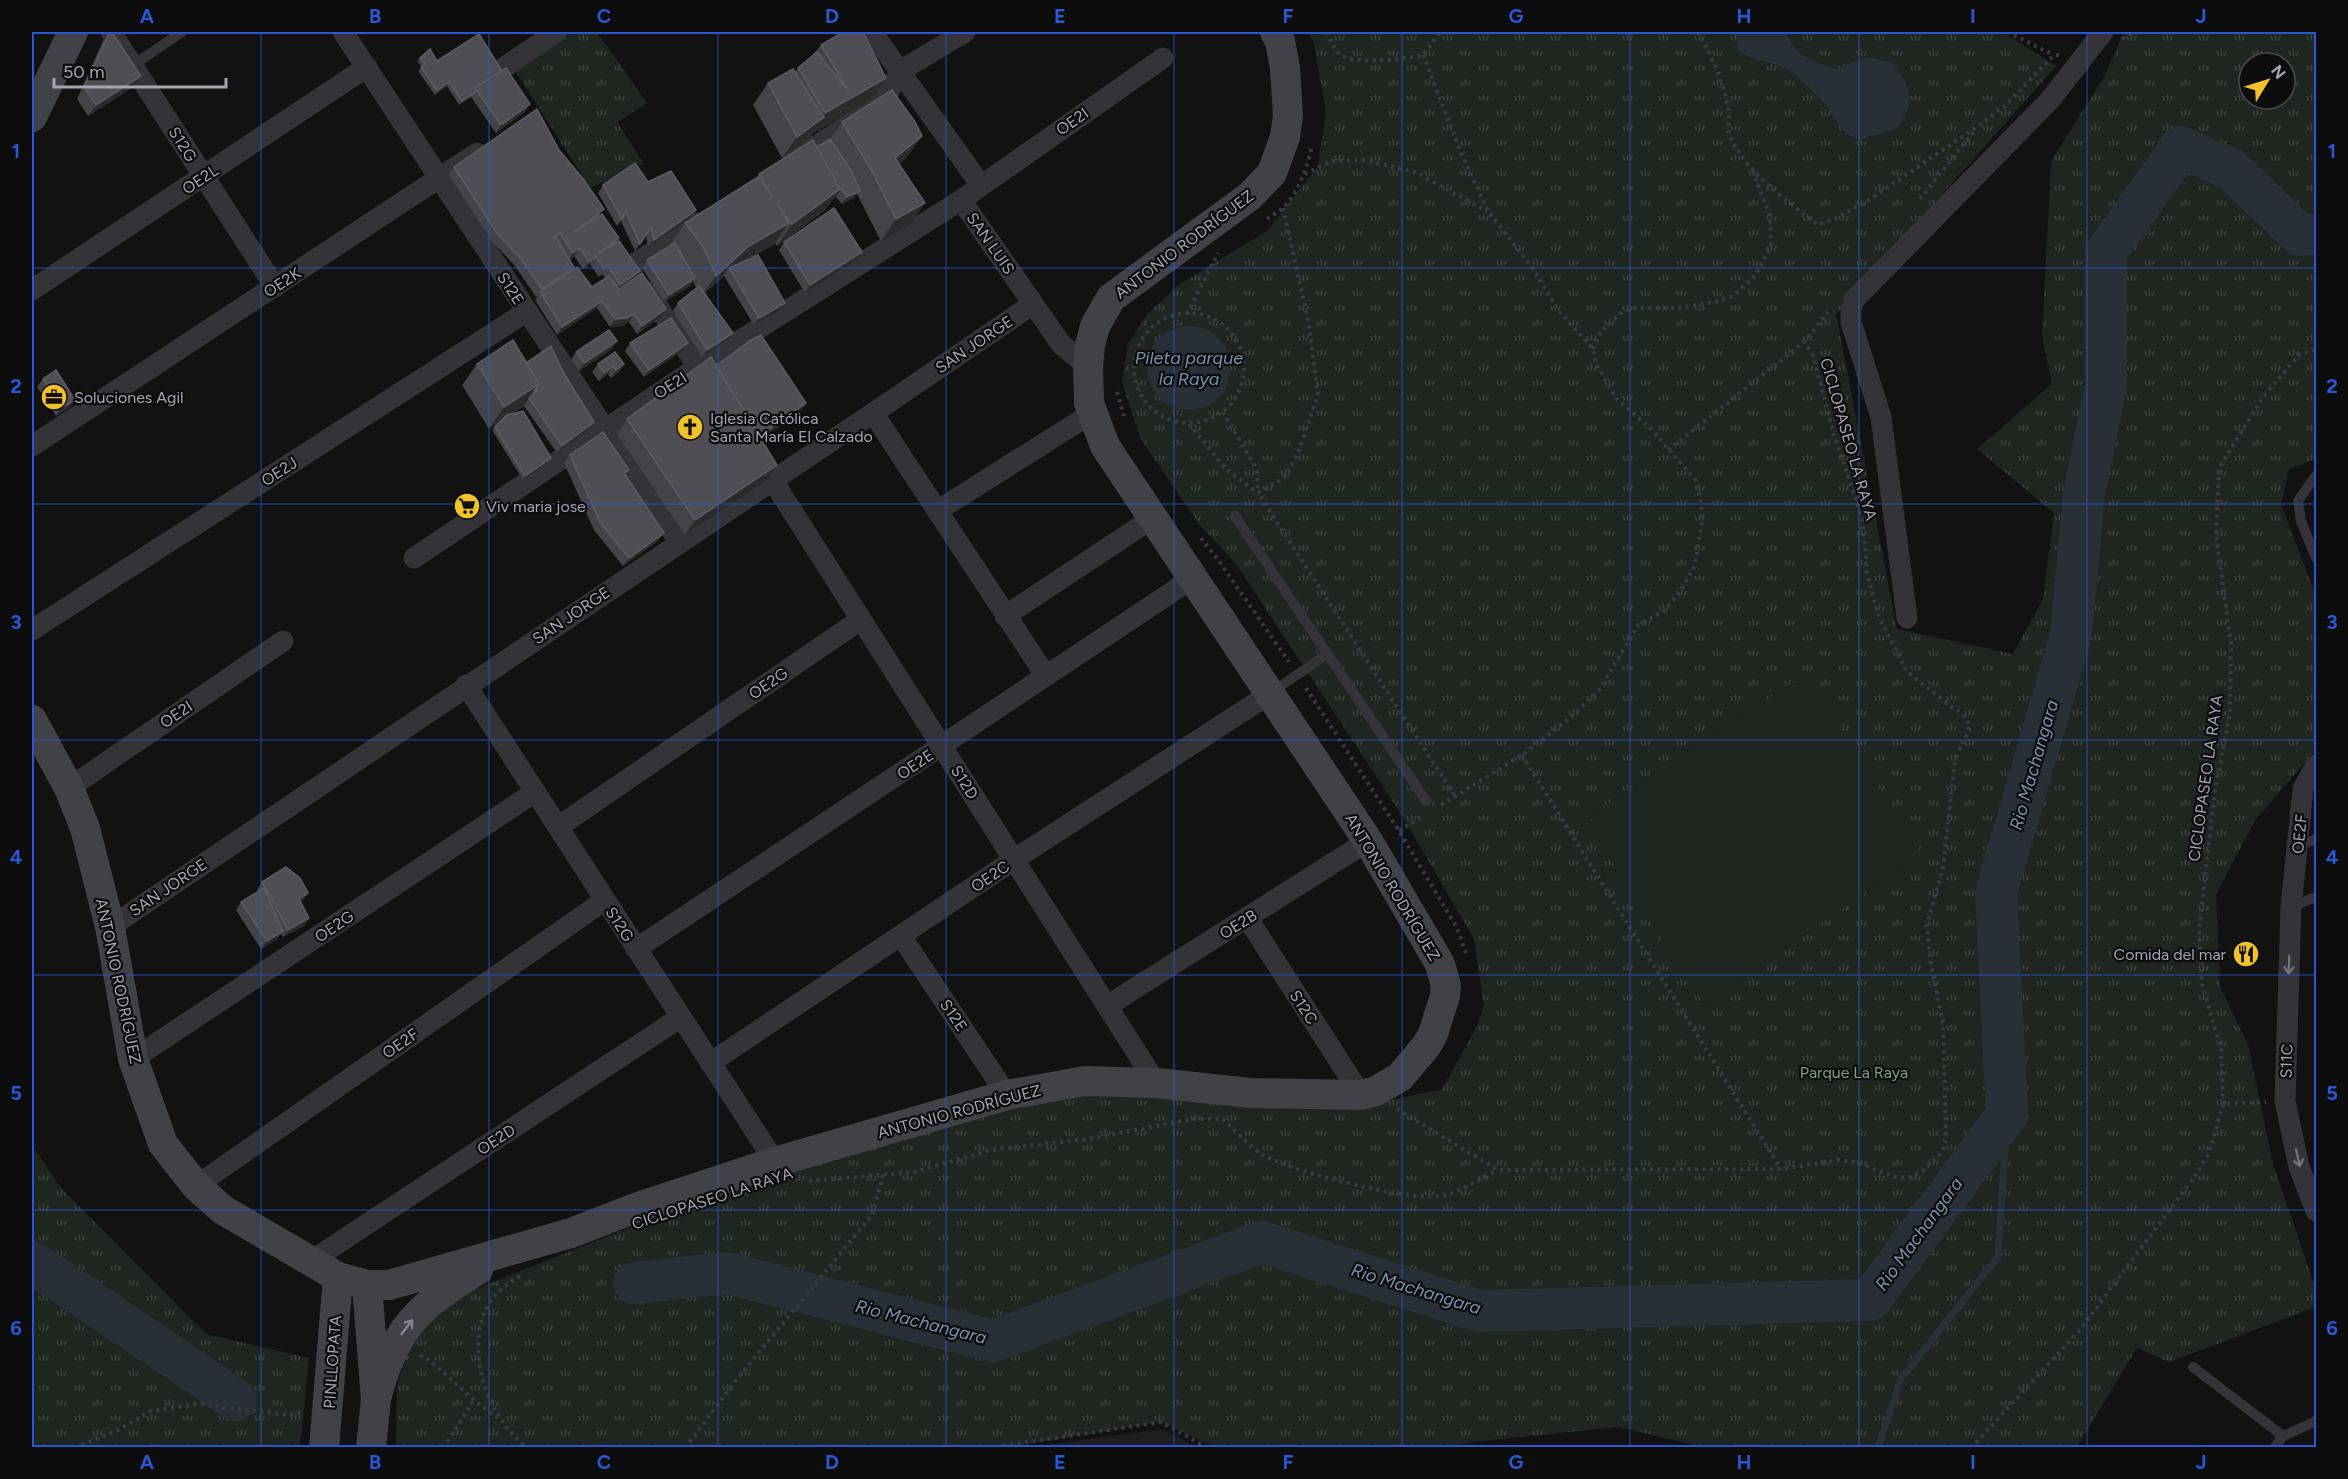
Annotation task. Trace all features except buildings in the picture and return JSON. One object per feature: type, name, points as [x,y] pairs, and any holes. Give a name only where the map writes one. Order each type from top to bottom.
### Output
[{"type":"street","points":[[32,117],[74,32]]},
{"type":"street","name":"S12G","points":[[111,32],[275,287]]},
{"type":"street","name":"S12E","points":[[343,32],[680,543]]},
{"type":"street","points":[[500,70],[557,32]]},
{"type":"street","name":"SAN LUIS","points":[[872,32],[980,184],[961,200],[1061,344],[1088,367]]},
{"type":"street","points":[[779,171],[875,107],[889,91],[900,71],[965,32]]},
{"type":"street","name":"ANTONIO RODRÍGUEZ","points":[[32,720],[69,788],[85,828],[110,927],[133,1059],[163,1144],[196,1186],[223,1210],[351,1287],[389,1285],[506,1253],[571,1233],[639,1207],[775,1162],[1007,1095],[1085,1081],[1156,1083],[1251,1092],[1361,1095],[1400,1077],[1427,1045],[1444,1004],[1446,986],[1440,964],[1368,841],[1105,446],[1089,403],[1090,345],[1095,326],[1111,298],[1250,196],[1272,173],[1285,137],[1288,115],[1285,68],[1280,41],[1275,32]]},
{"type":"street","points":[[1907,618],[1881,417],[1851,322],[1854,300],[2050,100],[2103,32]]},
{"type":"street","points":[[488,51],[513,88]]},
{"type":"street","name":"OE2I","points":[[980,184],[1163,58]]},
{"type":"street","name":"OE2L","points":[[32,290],[367,67]]},
{"type":"street","name":"OE2K","points":[[32,446],[491,144]]},
{"type":"street","name":"OE2I","points":[[414,558],[576,450],[603,429],[961,200]]},
{"type":"street","points":[[698,367],[626,259],[720,209]]},
{"type":"street","name":"SAN JORGE","points":[[110,927],[1033,304]]},
{"type":"street","name":"OE2J","points":[[32,630],[526,312]]},
{"type":"street","points":[[873,413],[1046,676]]},
{"type":"street","points":[[937,512],[1092,413]]},
{"type":"street","name":"S12D","points":[[773,481],[1156,1083]]},
{"type":"street","points":[[1005,616],[1153,518]]},
{"type":"street","name":"OE2E","points":[[636,949],[1193,578]]},
{"type":"street","name":"OE2G","points":[[558,828],[860,620]]},
{"type":"street","name":"OE2I","points":[[69,788],[283,641]]},
{"type":"street","name":"S12G","points":[[466,685],[775,1162]]},
{"type":"street","name":"OE2C","points":[[710,1063],[1271,693]]},
{"type":"street","name":"OE2F","points":[[2291,906],[2307,843],[2303,789],[2316,765]]},
{"type":"street","name":"OE2G","points":[[133,1059],[535,792]]},
{"type":"street","name":"OE2B","points":[[1107,1006],[1248,919],[1368,841]]},
{"type":"street","name":"OE2F","points":[[196,1186],[605,900]]},
{"type":"street","name":"S11C","points":[[2291,906],[2285,1101],[2300,1167],[2316,1211]]},
{"type":"street","name":"S12C","points":[[1248,919],[1361,1095]]},
{"type":"street","name":"S12E","points":[[901,936],[1007,1095]]},
{"type":"street","name":"OE2D","points":[[311,1261],[681,1017]]},
{"type":"street","name":"ANTONIO RODRÍGUEZ","points":[[376,1399],[384,1368],[397,1340],[418,1313],[439,1295],[506,1253]]},
{"type":"street","name":"PINLLOPATA","points":[[351,1287],[376,1399],[371,1448]]},
{"type":"street","name":"PINLLOPATA","points":[[324,1448],[351,1287]]},
{"type":"lane","points":[[133,65],[182,32]]},
{"type":"lane","points":[[2316,475],[2298,501],[2301,521],[2316,558]]},
{"type":"lane","points":[[1235,516],[1426,801]]},
{"type":"lane","points":[[1271,693],[1327,654]]},
{"type":"lane","points":[[2291,906],[2316,897]]},
{"type":"lane","points":[[335,1448],[351,1287]]},
{"type":"lane","points":[[2193,1367],[2283,1436]]},
{"type":"lane","points":[[2274,1448],[2283,1436],[2316,1420]]},
{"type":"path","points":[[1327,32],[1340,55],[1350,59],[1410,59],[1423,55],[1440,32]]},
{"type":"path","points":[[1697,32],[1709,51],[1717,72],[1729,114],[1728,135],[1751,167],[1773,190],[1818,225],[1838,218],[1869,200],[1978,126],[2007,104],[2054,55]]},
{"type":"path","points":[[2007,32],[2054,55],[2103,52],[2133,32]]},
{"type":"path","points":[[1423,55],[1462,155],[1488,211],[1532,267],[1558,310],[1593,349],[1596,364],[1617,399],[1649,427],[1695,478],[1701,501],[1702,520],[1695,565],[1680,592],[1664,611],[1638,625],[1600,689],[1575,714],[1522,755],[1437,808]]},
{"type":"path","points":[[1265,220],[1283,208],[1304,174],[1314,137]]},
{"type":"path","points":[[1304,174],[1331,161],[1365,160],[1415,172],[1488,211]]},
{"type":"path","points":[[1593,349],[1601,331],[1622,312],[1634,308],[1678,308],[1715,302],[1732,296],[1755,276],[1771,245],[1770,217],[1751,167]]},
{"type":"path","points":[[1258,493],[1284,478],[1301,446],[1318,395],[1308,320],[1283,208]]},
{"type":"path","points":[[1187,314],[1220,248],[1211,254]]},
{"type":"path","points":[[1179,313],[1187,314],[1197,314],[1215,320],[1229,331],[1240,346],[1244,364],[1243,382],[1236,399],[1223,412],[1207,421],[1189,424],[1171,421],[1155,412],[1143,399],[1135,382],[1133,364],[1138,346],[1148,331],[1162,320],[1179,313]]},
{"type":"path","name":"CICLOPASEO LA RAYA","points":[[1222,1119],[1261,1154],[1292,1167],[1325,1178],[1413,1196],[1438,1197],[1454,1192],[1498,1170],[1781,1169],[1838,1160],[1857,1162],[1894,1177],[1908,1178],[1923,1171],[1943,1151],[1946,1137],[1943,1023],[1931,964],[1927,924],[1943,868],[1956,759],[1970,727],[1965,717],[1908,672],[1879,617],[1866,572],[1861,514],[1834,435],[1813,356],[1804,342]]},
{"type":"path","name":"CICLOPASEO LA RAYA","points":[[1971,1448],[2079,1331],[2195,1176],[2209,1153],[2223,1104],[2221,1049],[2202,984],[2199,930],[2213,801],[2230,712],[2231,644],[2216,534],[2218,468],[2263,397],[2299,355],[2316,349]]},
{"type":"path","points":[[1117,391],[1125,420]]},
{"type":"path","points":[[1223,412],[1257,470],[1258,493]]},
{"type":"path","points":[[1189,424],[1226,469],[1258,493],[1455,796]]},
{"type":"path","points":[[1195,532],[1221,564],[1297,675],[1399,831],[1457,928],[1469,962]]},
{"type":"path","points":[[1522,755],[1781,1169]]},
{"type":"path","points":[[1399,831],[1427,814]]},
{"type":"path","points":[[1400,1100],[1391,1106],[1498,1170]]},
{"type":"path","points":[[2223,1104],[2285,1101]]},
{"type":"path","name":"CICLOPASEO LA RAYA","points":[[804,1182],[914,1172],[991,1150],[1089,1139],[1193,1119],[1232,1119]]},
{"type":"path","points":[[685,1448],[737,1379],[872,1215],[883,1175]]},
{"type":"path","points":[[501,1420],[480,1368],[479,1343],[485,1311],[503,1286],[528,1272]]},
{"type":"path","points":[[397,1340],[432,1362],[474,1400],[501,1420],[528,1448]]},
{"type":"path","points":[[443,1448],[474,1400]]},
{"type":"path","points":[[75,1448],[118,1430],[151,1411],[197,1404],[289,1414],[329,1408]]},
{"type":"path","points":[[988,1448],[1161,1422],[1208,1448]]},
{"type":"shaded area","points":[[1162,1429],[1199,1447],[1031,1447]]},
{"type":"green space","points":[[572,32],[597,32],[647,103],[617,122],[644,164],[590,188],[514,69]]},
{"type":"green space","name":"Parque La Raya","points":[[1307,32],[2003,32],[2056,66],[1836,314],[1897,629],[2013,654],[2043,599],[2054,513],[1977,449],[2052,384],[2042,335],[2051,161],[2104,77],[2124,32],[2316,32],[2316,459],[2289,469],[2281,504],[2316,596],[2316,750],[2256,819],[2216,894],[2220,986],[2248,1045],[2273,1164],[2316,1290],[2316,1307],[2169,1362],[2137,1348],[2077,1447],[1706,1448],[1619,1427],[1472,1442],[1448,1448],[1217,1448],[1161,1422],[1002,1448],[396,1448],[397,1386],[414,1330],[461,1295],[775,1169],[1008,1099],[1162,1091],[1353,1108],[1442,1089],[1476,1028],[1484,1006],[1474,939],[1401,814],[1236,564],[1199,524],[1140,438],[1122,382],[1128,344],[1148,313],[1180,284],[1267,231],[1318,166],[1326,112],[1314,42]]},
{"type":"green space","points":[[1806,674],[1921,853],[1705,1005],[1584,819]]},
{"type":"green space","points":[[32,1145],[61,1188],[206,1334],[309,1358],[300,1447],[32,1447]]},
{"type":"water","points":[[1735,32],[1785,32],[1801,54],[1836,69],[1864,58],[1875,58],[1894,63],[1905,81],[1910,96],[1910,103],[1903,119],[1897,129],[1858,140],[1841,127],[1823,102],[1794,74],[1739,51]]},
{"type":"water","name":"Pileta parque la Raya","points":[[1189,326],[1205,329],[1219,338],[1228,352],[1231,368],[1228,384],[1219,398],[1205,407],[1189,410],[1173,407],[1159,398],[1150,384],[1147,368],[1150,352],[1159,338],[1173,329]]},
{"type":"waterway","name":"Rio Machangara","points":[[634,1283],[727,1273],[993,1341],[1262,1242],[1479,1311],[1870,1300],[2007,1115],[1996,893],[2071,635],[2084,494],[2106,385],[2106,252],[2181,147],[2232,170],[2300,235],[2316,234]]},
{"type":"waterway","points":[[1878,1448],[1900,1380],[1998,1257],[2007,1115]]},
{"type":"waterway","points":[[32,1262],[236,1400]]},
{"type":"place","name":"Soluciones Agil","points":[[54,397]]},
{"type":"place","name":"Iglesia Católica Santa María El Calzado","points":[[690,427]]},
{"type":"place","name":"Viv maria jose","points":[[467,506]]},
{"type":"place","name":"Comida del mar","points":[[2246,954]]}]
